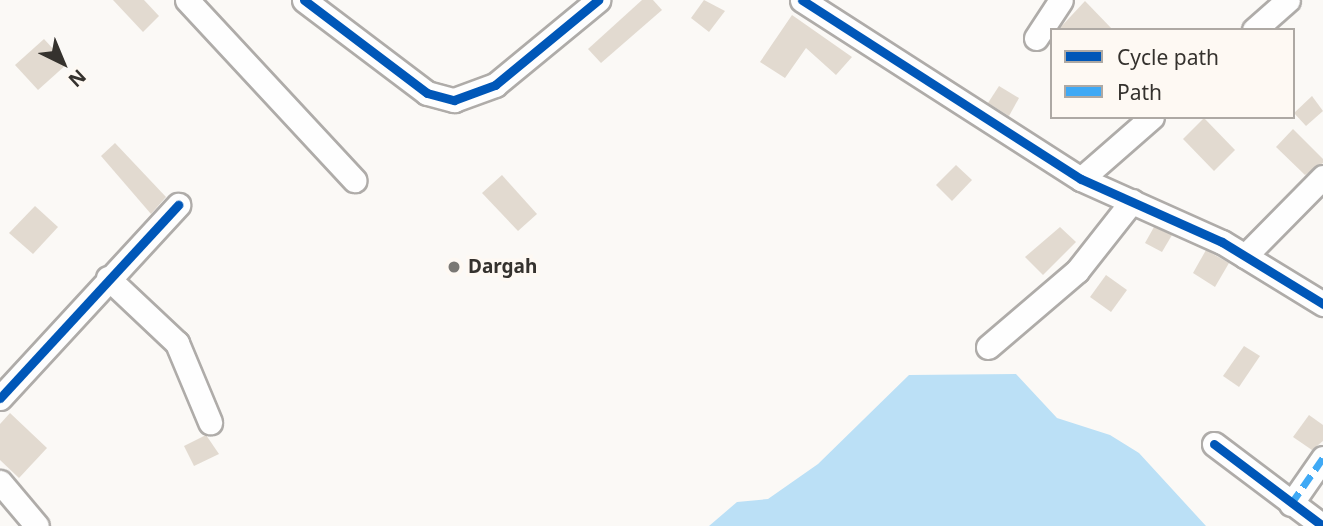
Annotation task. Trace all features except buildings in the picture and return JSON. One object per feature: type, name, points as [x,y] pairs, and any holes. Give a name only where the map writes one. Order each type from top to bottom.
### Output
[{"type":"street","points":[[304,0],[427,93],[454,100],[495,85],[598,0]]},
{"type":"street","points":[[802,0],[1081,179],[1244,256],[1323,304]]},
{"type":"street","points":[[1036,38],[1061,0]]},
{"type":"street","points":[[1256,28],[1289,0]]},
{"type":"street","points":[[192,2],[354,180]]},
{"type":"street","points":[[1081,179],[1150,119]]},
{"type":"street","points":[[1244,256],[1323,177]]},
{"type":"street","points":[[988,346],[1077,271],[1132,201]]},
{"type":"street","points":[[0,398],[178,205]]},
{"type":"street","points":[[108,278],[177,343],[210,422]]},
{"type":"street","points":[[1213,444],[1323,526]]},
{"type":"street","points":[[1291,504],[1323,458]]},
{"type":"street","points":[[0,482],[37,526]]},
{"type":"water","points":[[1016,374],[1057,418],[1110,435],[1139,453],[1206,526],[709,526],[737,502],[768,499],[818,464],[909,375]]},
{"type":"marked path","points":[[1291,504],[1323,458]]},
{"type":"cycle path","points":[[304,0],[427,93],[454,100],[495,85],[598,0]]},
{"type":"cycle path","points":[[802,0],[1081,179],[1222,242],[1323,304]]},
{"type":"cycle path","points":[[0,398],[178,205]]},
{"type":"cycle path","points":[[1214,444],[1323,526]]},
{"type":"place","name":"Dargah","points":[[454,267]]}]
